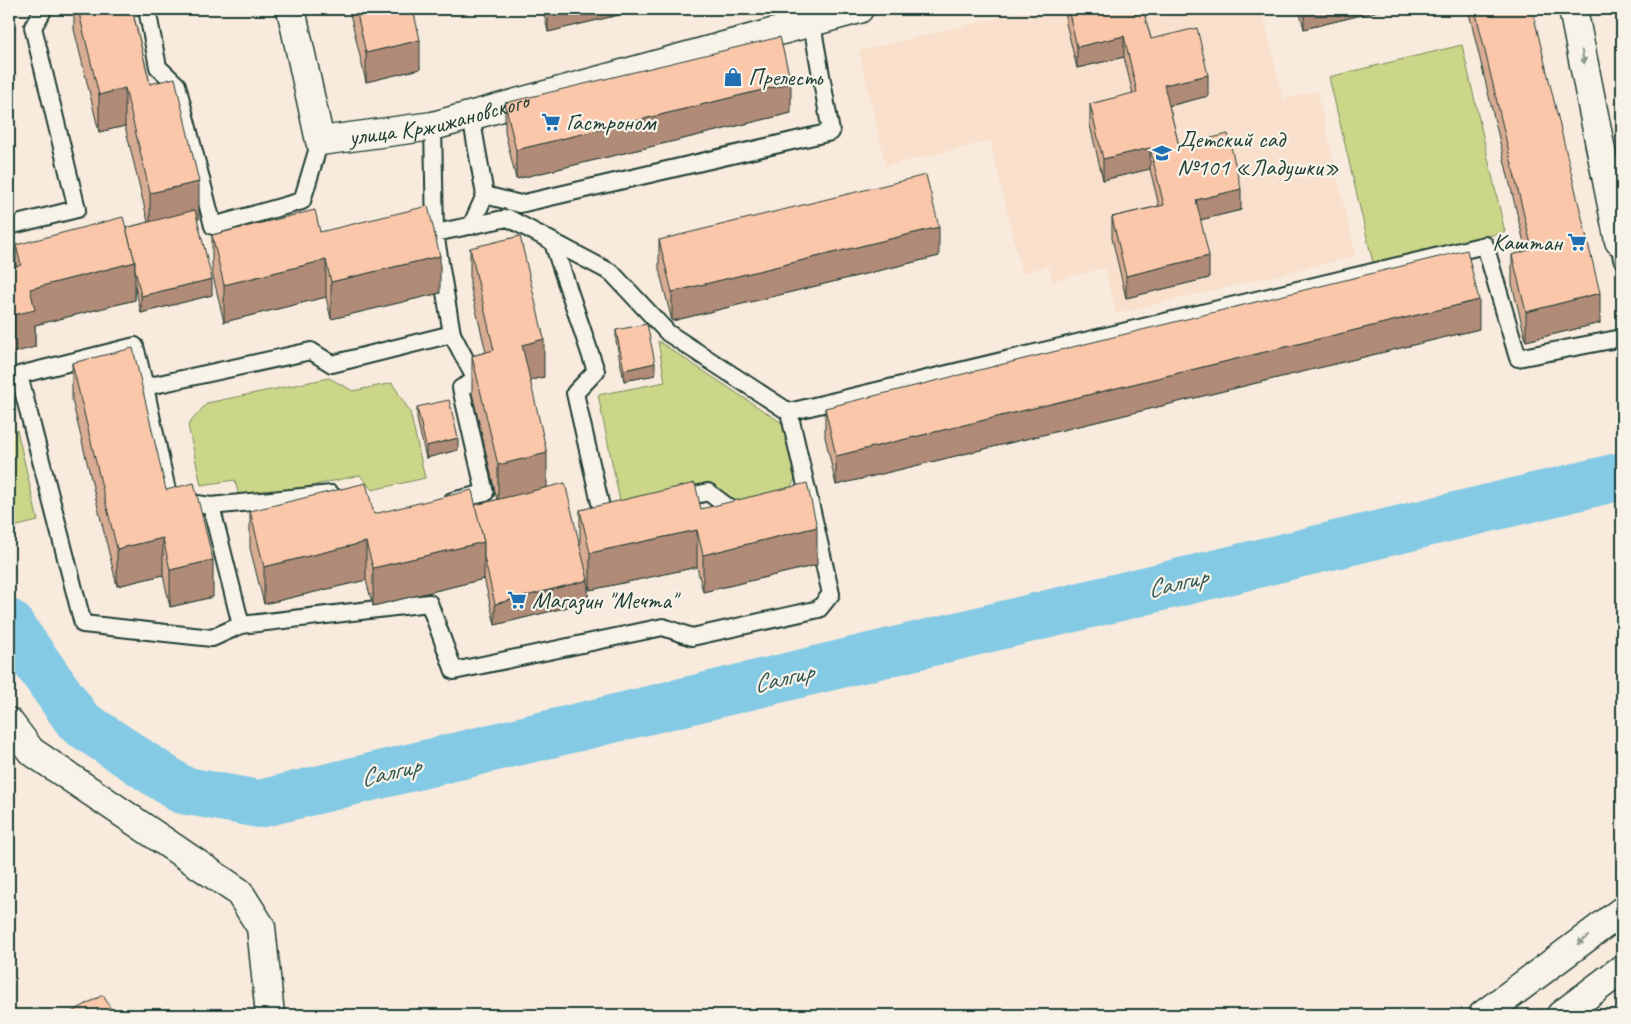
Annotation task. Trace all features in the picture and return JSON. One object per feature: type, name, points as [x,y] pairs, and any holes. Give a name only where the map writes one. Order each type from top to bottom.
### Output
[{"type":"street","name":"улица Кржижановского","points":[[292,9],[320,141],[433,126],[811,15],[860,9]]},
{"type":"street","points":[[1574,9],[1621,247]]},
{"type":"street","points":[[9,722],[32,751],[240,892],[261,927],[270,1015]]},
{"type":"street","points":[[1483,1015],[1622,911]]},
{"type":"street","points":[[1561,1015],[1622,969]]},
{"type":"lane","points":[[9,226],[77,209],[33,26],[44,9]]},
{"type":"lane","points":[[147,9],[158,67],[177,85],[213,226],[302,201],[320,141]]},
{"type":"lane","points":[[484,195],[520,204],[831,132],[811,15]]},
{"type":"lane","points":[[471,116],[484,195],[471,226]]},
{"type":"lane","points":[[433,126],[435,233],[452,334],[476,380],[461,388],[485,493],[440,504]]},
{"type":"lane","points":[[345,493],[211,506],[169,500],[135,346],[14,376],[83,624],[212,638],[241,625],[428,603],[454,671],[663,627],[692,637],[819,609],[831,594],[789,412],[668,333],[612,272],[508,218],[435,233]]},
{"type":"lane","points":[[553,243],[596,371],[575,393],[603,516],[632,510]]},
{"type":"lane","points":[[789,412],[1485,244],[1518,358],[1622,338]]},
{"type":"lane","points":[[145,387],[311,351],[332,364],[452,334]]},
{"type":"lane","points":[[790,495],[807,488]]},
{"type":"lane","points":[[660,503],[708,492],[739,516],[756,509]]},
{"type":"lane","points":[[211,506],[241,625]]},
{"type":"shaded area","name":"Детский сад №101 «Ладушки»","points":[[1033,9],[1262,9],[1283,99],[1317,91],[1356,256],[1116,314],[1105,268],[1052,281],[1049,266],[1022,273],[990,141],[886,166],[859,51]]},
{"type":"green space","points":[[1462,45],[1505,232],[1373,263],[1329,77]]},
{"type":"green space","points":[[658,341],[791,429],[800,471],[782,502],[742,510],[710,485],[621,506],[598,395],[665,382]]},
{"type":"green space","points":[[329,378],[353,391],[392,383],[410,412],[425,478],[372,490],[360,475],[240,502],[235,480],[201,485],[188,425],[207,403]]},
{"type":"green space","points":[[17,430],[38,521],[9,528],[9,432]]},
{"type":"building","points":[[78,9],[132,9],[150,84],[175,78],[199,182],[150,193],[125,88],[99,95]]},
{"type":"building","points":[[356,9],[413,9],[420,40],[366,53]]},
{"type":"building","points":[[1068,9],[1143,9],[1151,39],[1197,28],[1208,75],[1164,85],[1179,146],[1228,134],[1241,189],[1196,200],[1209,256],[1126,276],[1112,217],[1164,205],[1150,148],[1103,159],[1090,104],[1137,92],[1124,36],[1077,47]]},
{"type":"building","points":[[1475,9],[1532,9],[1600,293],[1526,312],[1512,255],[1532,249]]},
{"type":"building","points":[[780,37],[791,83],[516,150],[505,103]]},
{"type":"building","points":[[926,175],[939,227],[672,292],[659,240]]},
{"type":"building","points":[[428,206],[440,256],[331,282],[326,260],[224,285],[212,235],[315,210],[320,232]]},
{"type":"building","points":[[195,210],[212,279],[141,296],[126,228]]},
{"type":"building","points":[[123,217],[135,262],[30,289],[35,310],[9,316],[9,268],[21,265],[16,245]]},
{"type":"building","points":[[520,236],[544,339],[522,345],[547,453],[498,465],[472,356],[494,350],[470,248]]},
{"type":"building","points":[[1467,250],[1479,300],[836,456],[825,408]]},
{"type":"building","points":[[647,324],[655,363],[624,370],[616,330]]},
{"type":"building","points":[[133,348],[166,490],[194,483],[213,560],[170,570],[163,538],[117,549],[72,363]]},
{"type":"building","points":[[449,400],[458,438],[426,446],[417,407]]},
{"type":"building","points":[[366,483],[374,514],[472,490],[484,542],[373,568],[366,542],[264,567],[250,511]]},
{"type":"building","points":[[565,483],[588,580],[495,604],[475,505]]},
{"type":"building","points":[[695,483],[701,509],[807,483],[817,527],[703,555],[697,530],[590,553],[580,510]]},
{"type":"building","points":[[103,995],[114,1015],[68,1014]]},
{"type":"waterway","name":"Салгир","points":[[9,623],[79,722],[182,790],[259,804],[1622,476]]},
{"type":"place","name":"Прелесть","points":[[733,77]]},
{"type":"place","name":"Гастроном","points":[[551,122]]},
{"type":"place","name":"Детский сад №101 «Ладушки»","points":[[1162,153]]},
{"type":"place","name":"Каштан","points":[[1577,242]]},
{"type":"place","name":"Магазин \"Мечта\"","points":[[517,600]]}]
